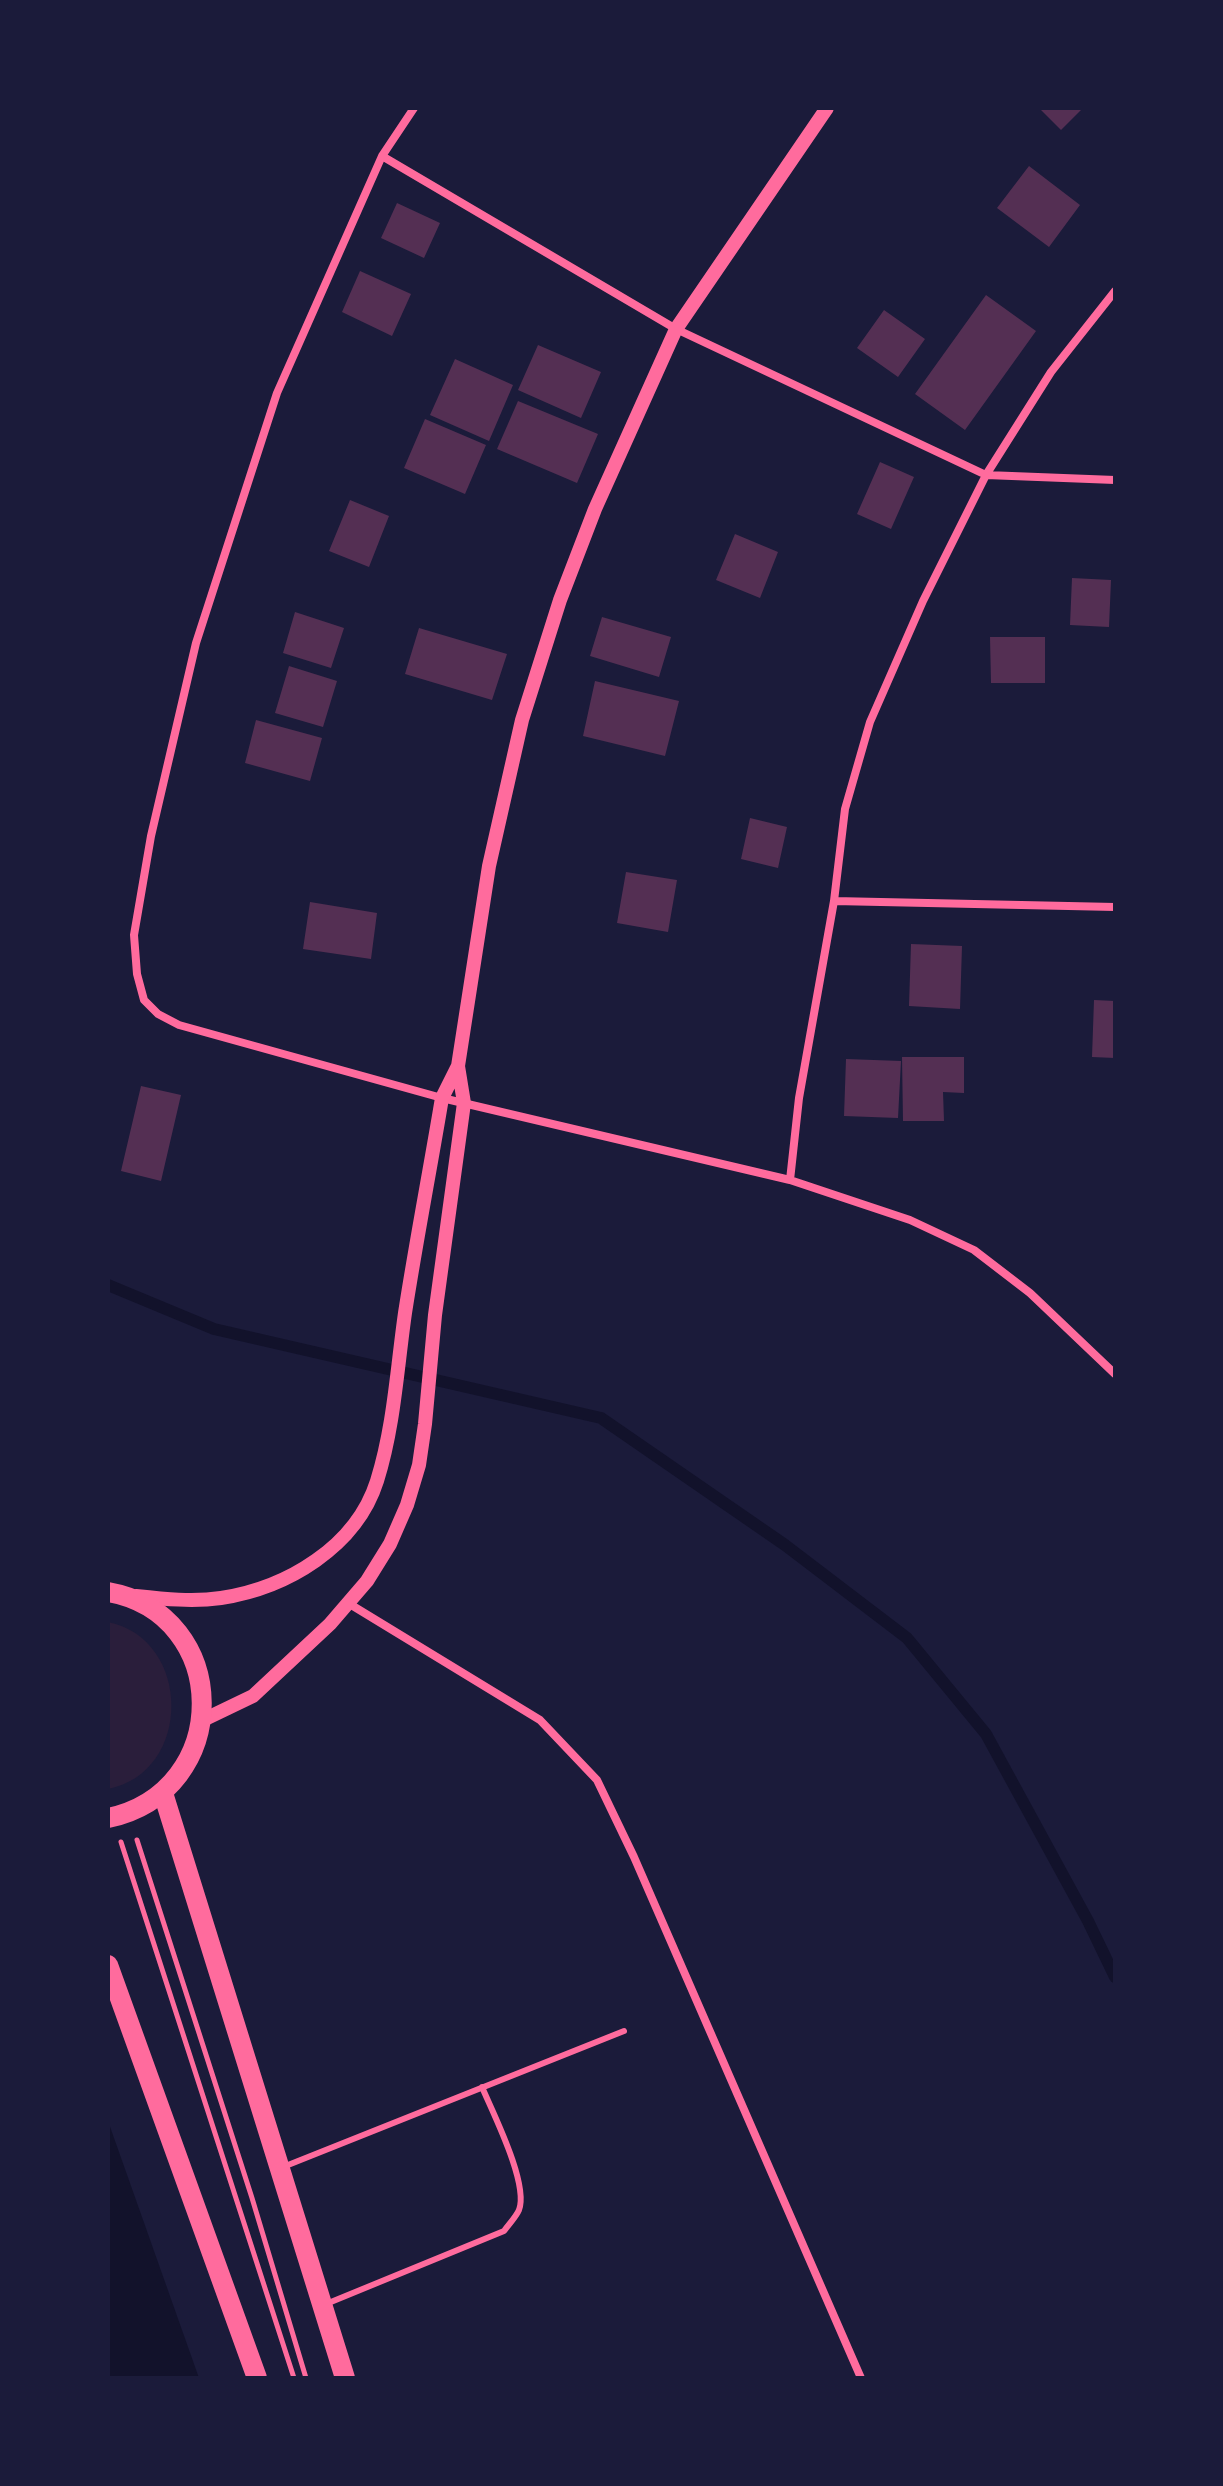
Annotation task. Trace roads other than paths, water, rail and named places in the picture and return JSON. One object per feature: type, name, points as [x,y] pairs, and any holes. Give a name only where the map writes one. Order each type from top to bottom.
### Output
[{"type":"main road","points":[[108,1818],[130,1813],[163,1793],[181,1772],[195,1748],[201,1721],[202,1694],[196,1668],[185,1644],[168,1623],[146,1606],[115,1594]]},
{"type":"main road","points":[[163,1793],[345,2378]]},
{"type":"main road","points":[[108,1965],[257,2378]]},
{"type":"street","points":[[414,108],[382,156],[277,393],[196,643],[151,836],[134,935],[137,974],[144,1000],[158,1014],[179,1025],[442,1098],[790,1180],[910,1220],[974,1250],[1030,1293],[1115,1374]]},
{"type":"street","points":[[115,1594],[173,1600],[221,1598],[263,1587],[330,1552],[359,1521],[377,1483],[386,1448],[442,1098],[458,1066],[489,866],[522,720],[560,600],[595,509],[676,329],[827,108]]},
{"type":"street","points":[[382,156],[676,329],[986,475],[1115,480]]},
{"type":"street","points":[[790,1180],[799,1098],[834,901],[845,809],[870,722],[923,601],[986,475],[1051,372],[1115,291]]},
{"type":"street","points":[[834,901],[1115,907]]},
{"type":"street","points":[[201,1721],[253,1696],[300,1654],[367,1581],[390,1544],[407,1505],[419,1465],[435,1315],[464,1103],[458,1066]]},
{"type":"street","points":[[348,1603],[540,1720],[597,1780],[640,1871],[861,2378]]},
{"type":"lane","points":[[280,2169],[624,2031]]},
{"type":"lane","points":[[322,2305],[504,2231],[520,2208],[519,2186],[514,2163],[482,2087]]},
{"type":"waterway","points":[[108,1285],[214,1329],[601,1418],[785,1545],[907,1638],[986,1734],[1088,1921],[1115,1977]]}]
